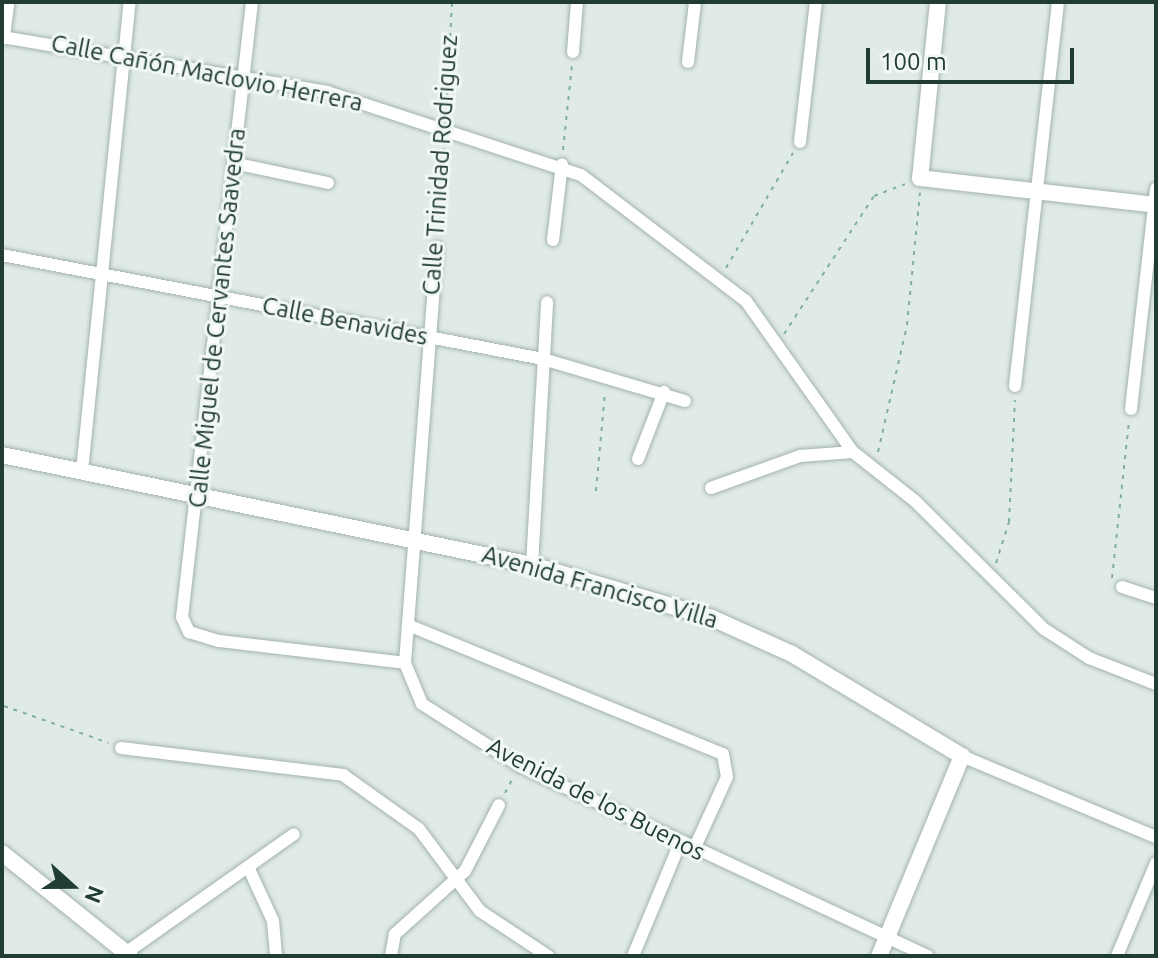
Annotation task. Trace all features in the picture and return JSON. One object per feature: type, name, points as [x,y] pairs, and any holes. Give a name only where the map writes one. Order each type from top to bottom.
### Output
[{"type":"main road","points":[[2,37],[6,2]]},
{"type":"main road","points":[[938,2],[920,178],[1155,199]]},
{"type":"main road","name":"Avenida Francisco Villa","points":[[2,455],[413,536],[532,565],[751,633],[962,756]]},
{"type":"main road","points":[[879,956],[962,756]]},
{"type":"main road","points":[[2,853],[128,954]]},
{"type":"street","points":[[82,471],[130,2]]},
{"type":"street","name":"Calle Miguel de Cervantes Saavedra","points":[[252,2],[182,617],[189,632],[405,663]]},
{"type":"street","points":[[573,52],[577,2]]},
{"type":"street","points":[[688,62],[695,2]]},
{"type":"street","points":[[800,142],[816,2]]},
{"type":"street","points":[[1015,386],[1058,2]]},
{"type":"street","name":"Calle Cañón Maclovio Herrera","points":[[2,37],[124,54],[244,76],[445,126],[562,165],[723,281],[779,341],[853,452],[876,469],[1070,647],[1156,684]]},
{"type":"street","points":[[233,163],[328,183]]},
{"type":"street","points":[[553,240],[562,165]]},
{"type":"street","points":[[1131,409],[1155,199]]},
{"type":"street","name":"Calle Trinidad Rodriguez","points":[[405,663],[426,336],[437,247]]},
{"type":"street","name":"Calle Benavides","points":[[2,255],[543,359],[607,374],[685,401]]},
{"type":"street","points":[[532,565],[547,302]]},
{"type":"street","points":[[638,459],[664,392]]},
{"type":"street","points":[[711,488],[800,456],[853,452]]},
{"type":"street","points":[[1122,587],[1156,598]]},
{"type":"street","points":[[408,625],[723,754],[727,777],[694,849]]},
{"type":"street","name":"Avenida de los Buenos","points":[[405,663],[422,704],[520,766],[928,956]]},
{"type":"street","points":[[121,748],[343,775],[406,817],[455,882],[501,930],[548,956]]},
{"type":"street","name":"Avenida Francisco Villa","points":[[962,756],[1156,837]]},
{"type":"street","points":[[390,949],[455,882],[499,805]]},
{"type":"street","points":[[128,954],[294,834]]},
{"type":"street","points":[[633,956],[680,843]]},
{"type":"street","points":[[1117,956],[1156,863]]},
{"type":"street","points":[[249,869],[273,921],[276,956]]},
{"type":"path","name":"Calle Trinidad Rodriguez","points":[[437,247],[452,2]]},
{"type":"path","points":[[562,165],[573,52]]},
{"type":"path","points":[[723,281],[734,244],[800,142]]},
{"type":"path","points":[[779,341],[874,196],[920,178],[907,325],[876,469]]},
{"type":"path","points":[[596,491],[607,374]]},
{"type":"path","points":[[990,575],[1009,522],[1015,386]]},
{"type":"path","points":[[1122,587],[1109,565],[1131,409]]},
{"type":"path","points":[[4,706],[121,748]]},
{"type":"path","points":[[499,805],[520,766]]}]
